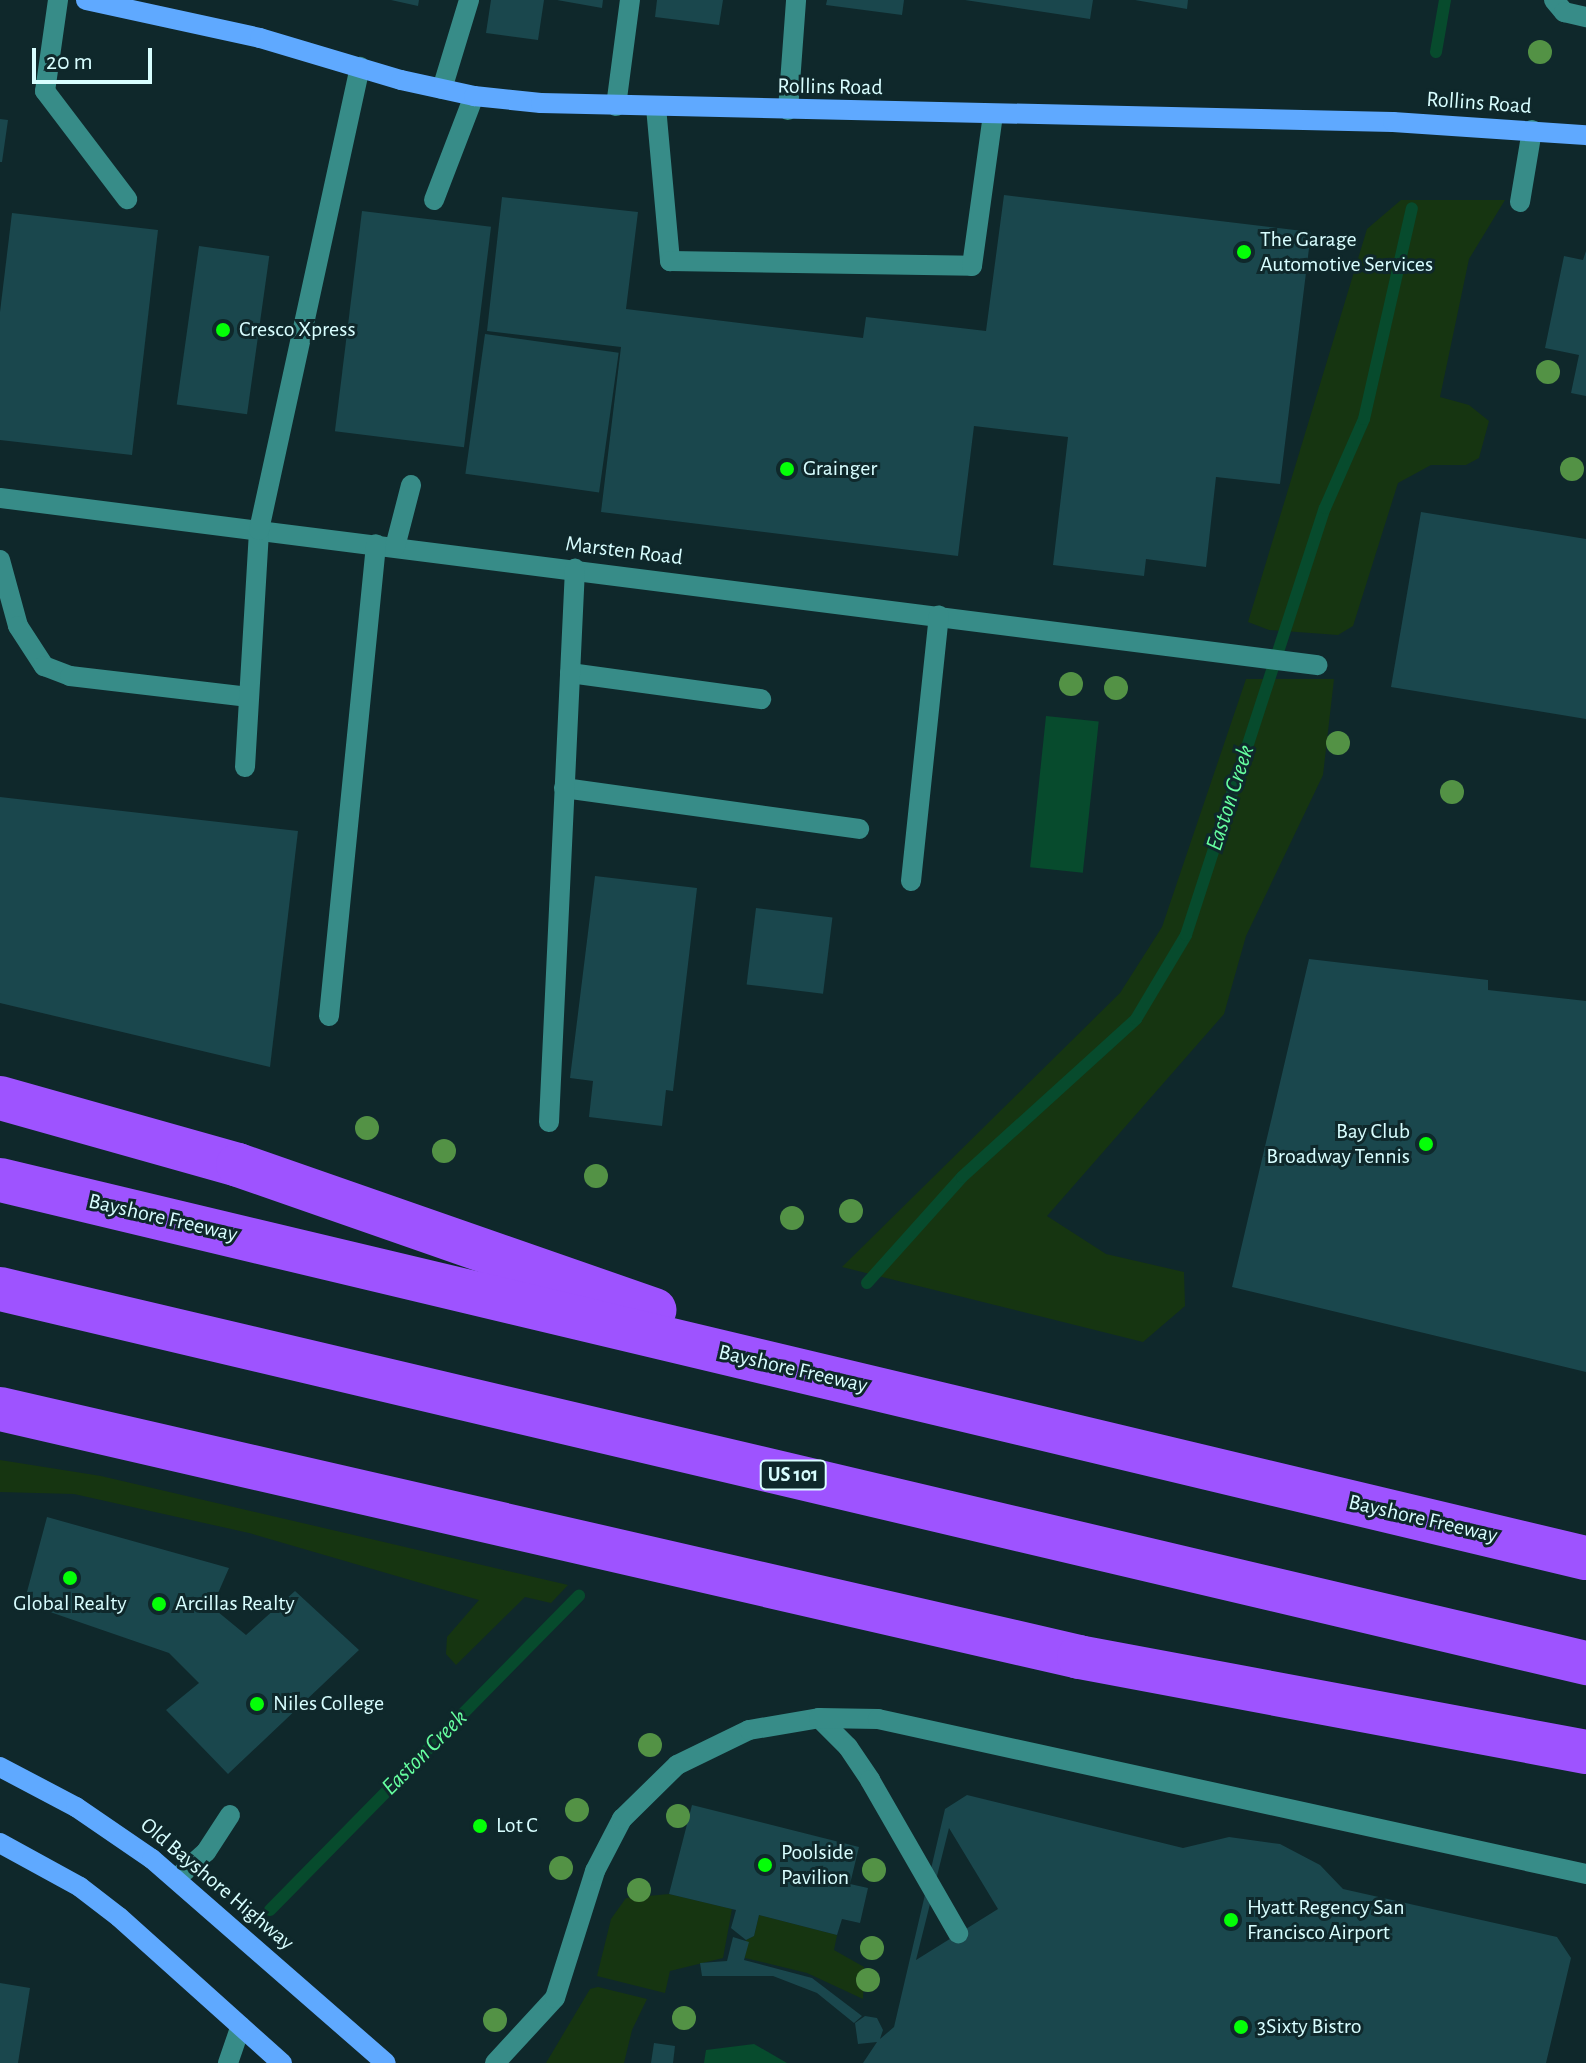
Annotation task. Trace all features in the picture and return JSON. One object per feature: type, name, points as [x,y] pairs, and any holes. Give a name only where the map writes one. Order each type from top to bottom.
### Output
[{"type":"highway","points":[[0,1098],[238,1165],[892,1393]]},
{"type":"highway","name":"Bayshore Freeway","points":[[0,1180],[1586,1558]]},
{"type":"highway","name":"US 101","points":[[0,1289],[1586,1663]]},
{"type":"highway","points":[[0,1409],[1079,1657],[1586,1752]]},
{"type":"main road","name":"Rollins Road","points":[[92,1],[160,13],[474,96],[616,106],[1393,122],[1586,135]]},
{"type":"main road","name":"Old Bayshore Highway","points":[[0,1767],[101,1823],[177,1878],[386,2063]]},
{"type":"main road","points":[[0,1843],[100,1902],[282,2063]]},
{"type":"street","points":[[58,0],[45,91],[127,199]]},
{"type":"street","points":[[442,89],[469,0]]},
{"type":"street","points":[[616,106],[630,0]]},
{"type":"street","points":[[788,110],[796,0]]},
{"type":"street","points":[[1554,0],[1564,12],[1586,17]]},
{"type":"street","points":[[245,767],[259,530],[360,67]]},
{"type":"street","points":[[434,200],[474,96]]},
{"type":"street","points":[[656,107],[670,261],[972,266],[993,114]]},
{"type":"street","points":[[1520,202],[1532,130]]},
{"type":"street","points":[[329,1016],[386,546],[411,485]]},
{"type":"street","name":"Marsten Road","points":[[0,498],[1317,665]]},
{"type":"street","points":[[0,560],[18,626],[44,666],[70,676],[249,697]]},
{"type":"street","points":[[549,1122],[575,569]]},
{"type":"street","points":[[911,881],[939,615]]},
{"type":"street","points":[[570,673],[761,699]]},
{"type":"street","points":[[564,788],[859,829]]},
{"type":"street","points":[[495,2063],[555,1998],[595,1871],[622,1819],[677,1765],[711,1745],[749,1730],[819,1718],[878,1719],[1586,1874]]},
{"type":"street","points":[[819,1718],[848,1747],[870,1780],[958,1933]]},
{"type":"street","points":[[177,1878],[206,1852],[230,1815]]},
{"type":"street","points":[[228,2063],[241,2026]]},
{"type":"shaded area","points":[[1401,200],[1505,200],[1469,259],[1440,397],[1469,405],[1489,421],[1479,458],[1466,465],[1431,465],[1398,483],[1353,626],[1338,635],[1269,630],[1248,622],[1367,229]]},
{"type":"shaded area","points":[[1246,679],[1334,679],[1323,775],[1246,936],[1224,1014],[1047,1216],[1106,1254],[1184,1272],[1185,1306],[1143,1342],[842,1267],[1120,993],[1162,927]]},
{"type":"shaded area","points":[[1046,716],[1099,722],[1083,873],[1030,867]]},
{"type":"shaded area","points":[[0,1460],[101,1476],[568,1585],[551,1603],[525,1597],[456,1665],[446,1654],[447,1637],[479,1600],[249,1533],[74,1494],[0,1492]]},
{"type":"shaded area","points":[[669,1894],[732,1909],[723,1958],[670,1971],[665,1993],[597,1976],[611,1919],[626,1898]]},
{"type":"shaded area","points":[[759,1915],[837,1935],[834,1950],[864,1967],[863,1999],[807,1973],[745,1958],[746,1940],[754,1936]]},
{"type":"shaded area","points":[[598,1987],[647,1999],[632,2030],[624,2063],[546,2063],[590,1989]]},
{"type":"shaded area","points":[[754,2044],[787,2063],[704,2063],[706,2050]]},
{"type":"building","points":[[391,0],[419,0],[418,6]]},
{"type":"building","points":[[491,0],[544,0],[538,40],[486,33]]},
{"type":"building","points":[[557,0],[603,0],[602,8]]},
{"type":"building","points":[[657,0],[723,0],[719,25],[655,17]]},
{"type":"building","points":[[827,0],[904,0],[902,15],[826,5]]},
{"type":"building","points":[[965,0],[1093,0],[1090,19]]},
{"type":"building","points":[[1135,0],[1188,0],[1187,9]]},
{"type":"building","points":[[0,119],[8,120],[2,162],[0,162]]},
{"type":"building","points":[[1004,195],[1311,232],[1280,484],[1216,477],[1206,567],[1146,559],[1144,576],[1053,565],[1068,437],[974,426],[958,556],[601,512],[621,347],[487,331],[502,197],[638,212],[626,309],[863,338],[866,317],[986,331]]},
{"type":"building","points":[[362,211],[491,227],[464,447],[335,431]]},
{"type":"building","points":[[12,213],[158,230],[132,455],[0,440],[0,312]]},
{"type":"building","name":"Cresco Xpress","points":[[199,246],[269,256],[247,414],[177,404]]},
{"type":"building","points":[[1586,251],[1586,396],[1571,393],[1579,355],[1545,348],[1564,256],[1583,260]]},
{"type":"building","points":[[485,334],[619,353],[599,492],[465,474]]},
{"type":"building","points":[[1421,512],[1586,539],[1586,719],[1391,687]]},
{"type":"building","points":[[0,797],[298,831],[270,1067],[0,1003]]},
{"type":"building","points":[[595,876],[697,888],[673,1091],[666,1090],[662,1126],[589,1117],[593,1081],[570,1078]]},
{"type":"building","points":[[756,908],[832,917],[823,994],[747,984]]},
{"type":"building","name":"Bay Club Broadway Tennis","points":[[1309,959],[1488,980],[1488,990],[1586,1001],[1586,1372],[1232,1287]]},
{"type":"building","points":[[47,1517],[229,1568],[212,1607],[246,1635],[295,1591],[359,1650],[228,1774],[166,1710],[199,1683],[169,1653],[24,1603]]},
{"type":"building","name":"Hyatt Regency San Francisco Airport","points":[[967,1795],[1183,1848],[1229,1837],[1280,1844],[1320,1865],[1343,1889],[1557,1937],[1571,1958],[1546,2063],[863,2063],[877,2042],[858,2044],[855,2023],[865,2016],[877,2018],[883,2030],[880,2039],[894,2027],[945,1809]],"holes":[[[949,1828],[998,1909],[916,1960]]]},
{"type":"building","name":"Poolside Pavilion","points":[[692,1805],[859,1847],[850,1884],[868,1888],[860,1923],[842,1919],[837,1935],[759,1915],[754,1936],[746,1940],[731,1928],[736,1910],[669,1894]]},
{"type":"building","points":[[733,1937],[749,1942],[744,1960],[812,1978],[862,2016],[854,2023],[817,1993],[773,1976],[702,1976],[700,1963],[727,1961]]},
{"type":"building","points":[[0,1983],[30,1988],[18,2063],[0,2063]]},
{"type":"building","points":[[654,2043],[675,2046],[673,2063],[651,2063]]},
{"type":"waterway","name":"Easton Creek","points":[[1436,52],[1445,0]]},
{"type":"waterway","name":"Easton Creek","points":[[867,1283],[962,1177],[1136,1019],[1186,935],[1325,508],[1364,419],[1412,208]]},
{"type":"waterway","name":"Easton Creek","points":[[270,1910],[579,1596]]},
{"type":"place","name":"The Garage Automotive Services","points":[[1244,252]]},
{"type":"place","name":"Cresco Xpress","points":[[223,330]]},
{"type":"place","name":"Grainger","points":[[787,469]]},
{"type":"place","name":"Bay Club Broadway Tennis","points":[[1426,1144]]},
{"type":"place","name":"Global Realty","points":[[70,1578]]},
{"type":"place","name":"Arcillas Realty","points":[[159,1604]]},
{"type":"place","name":"Niles College","points":[[257,1704]]},
{"type":"place","name":"Lot C","points":[[480,1826]]},
{"type":"place","name":"Poolside Pavilion","points":[[765,1865]]},
{"type":"place","name":"Hyatt Regency San Francisco Airport","points":[[1231,1920]]},
{"type":"place","name":"3Sixty Bistro","points":[[1241,2027]]}]
